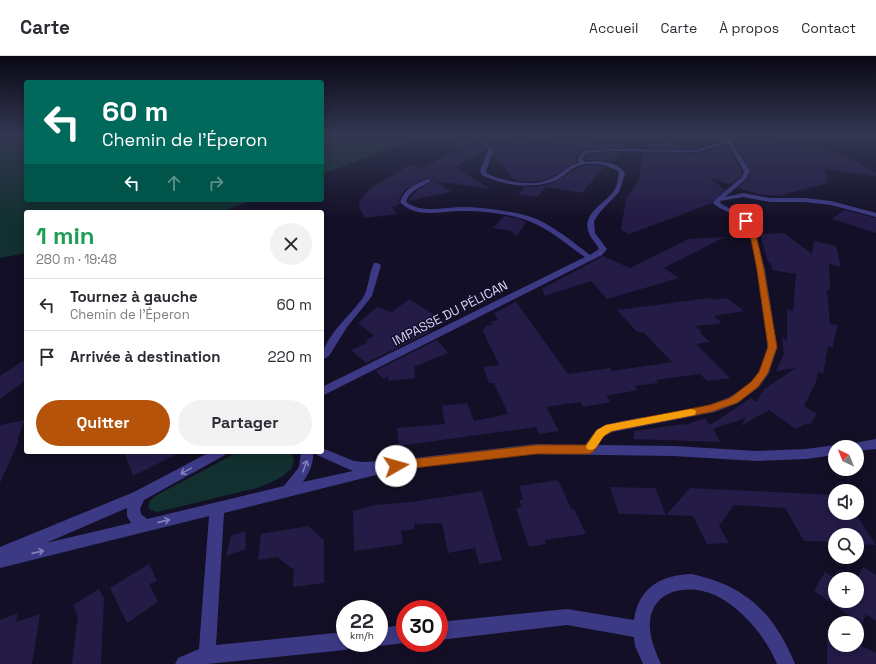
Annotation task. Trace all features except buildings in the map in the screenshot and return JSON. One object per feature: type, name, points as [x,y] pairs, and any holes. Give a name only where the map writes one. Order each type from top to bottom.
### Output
[{"type":"street","points":[[487,162],[483,171],[484,174],[493,179],[520,183],[542,183],[553,180],[576,165],[582,163]]},
{"type":"street","points":[[589,449],[600,433],[610,428],[711,408],[734,400],[755,384],[764,373],[772,347],[761,270],[754,239],[746,221],[741,216],[716,203],[744,178],[747,171],[742,162]]},
{"type":"street","name":"IMPASSE DU PÉLICAN","points":[[324,391],[599,253],[603,249],[592,233],[591,225],[594,215],[615,194],[622,174],[617,168],[606,164],[582,163]]},
{"type":"street","points":[[429,180],[404,196],[402,202],[406,205],[422,210],[442,212],[458,209],[470,209],[532,220],[589,257]]},
{"type":"street","points":[[718,200],[743,195],[770,200],[806,200],[831,203],[876,215]]},
{"type":"street","points":[[324,356],[343,326],[368,296],[377,265]]},
{"type":"street","points":[[864,446],[876,444]]},
{"type":"street","points":[[324,453],[352,466],[396,466],[536,450],[589,449],[674,451],[756,456],[806,454],[828,451]]},
{"type":"street","points":[[0,554],[139,496],[216,454]]},
{"type":"street","points":[[288,491],[303,473],[308,458],[307,454]]},
{"type":"street","points":[[0,561],[144,525],[396,466]]},
{"type":"street","points":[[139,496],[135,504],[134,516],[137,521],[144,525]]},
{"type":"street","points":[[207,655],[217,509]]},
{"type":"street","points":[[652,664],[647,656],[641,630],[643,608],[653,593],[669,583],[690,581],[712,586],[736,598],[757,617],[775,640],[786,664]]},
{"type":"street","points":[[448,630],[567,617],[641,630]]},
{"type":"street","points":[[184,664],[207,655],[336,642]]},
{"type":"green space","points":[[0,162],[24,162],[24,202],[248,202],[226,210],[24,210],[24,253],[0,258]]},
{"type":"green space","points":[[324,162],[353,162],[324,173]]},
{"type":"green space","points":[[234,454],[292,454],[294,461],[291,469],[283,476],[257,488],[157,512],[148,507],[150,501],[155,496]]},
{"type":"slow traffic","points":[[591,446],[600,433],[610,428],[691,412]]},
{"type":"route","points":[[396,466],[486,454],[536,450],[589,449],[600,433],[610,428],[711,408],[734,400],[755,384],[764,373],[772,347],[761,270],[754,239],[746,221]]}]
